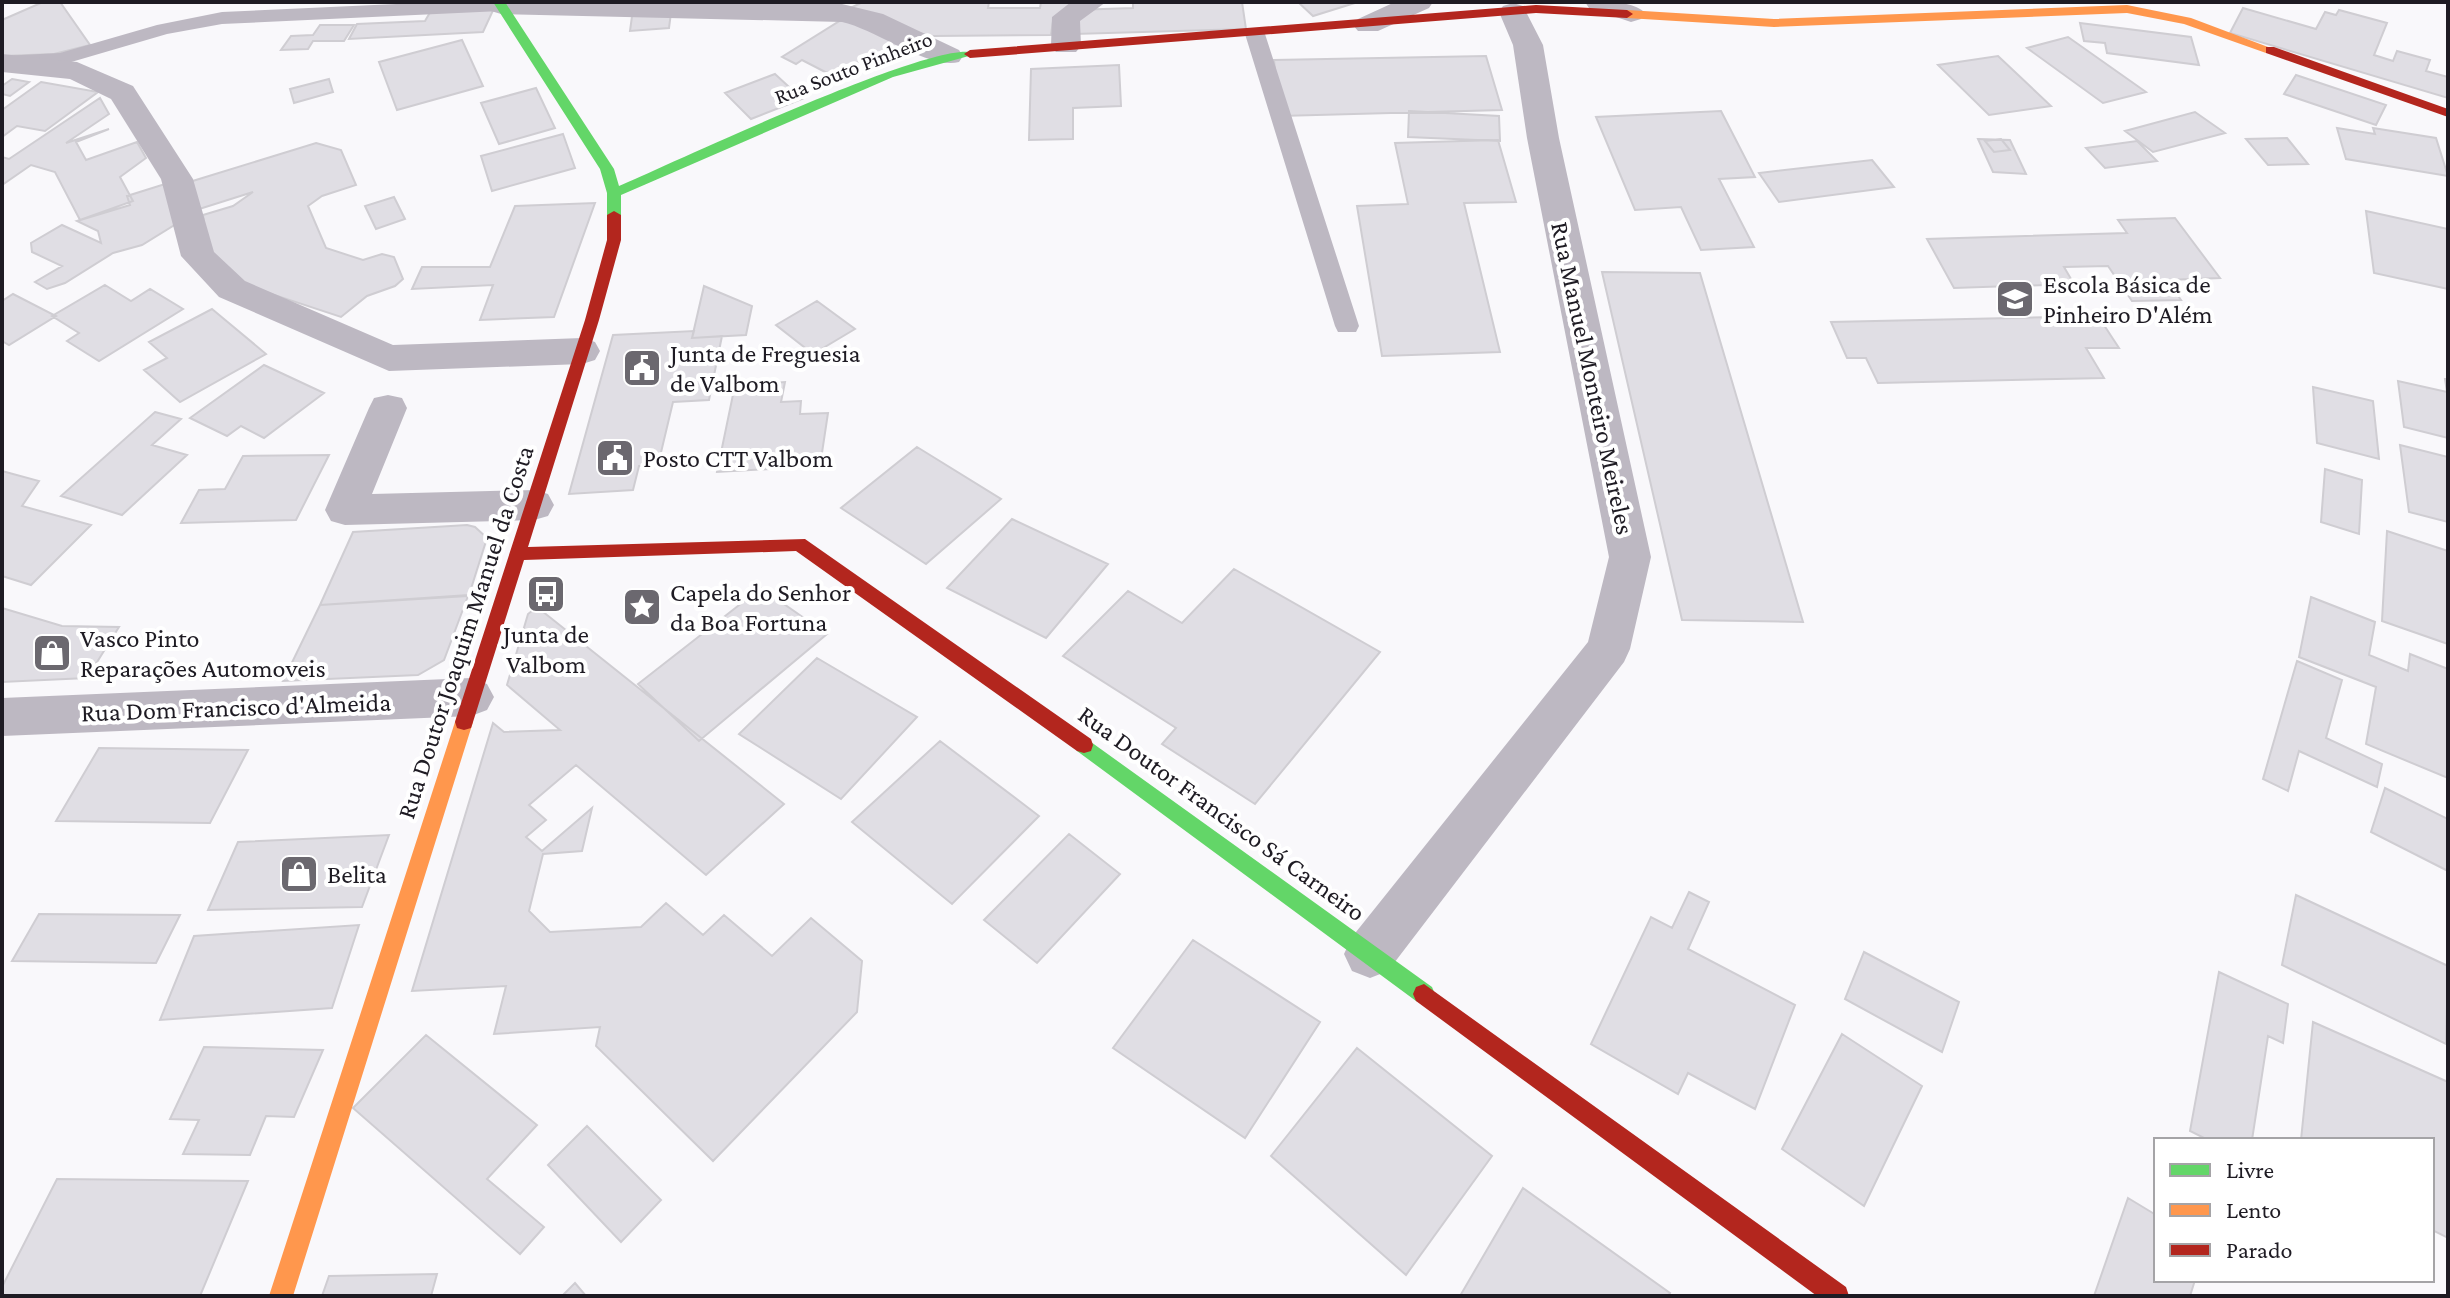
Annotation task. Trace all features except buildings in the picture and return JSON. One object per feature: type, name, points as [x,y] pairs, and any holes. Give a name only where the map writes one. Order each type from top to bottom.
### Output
[{"type":"street","points":[[1066,46],[1066,17],[1092,2]]},
{"type":"street","points":[[1368,25],[1419,2]]},
{"type":"street","points":[[1599,2],[1631,13]]},
{"type":"street","points":[[500,4],[842,13],[873,20],[948,56]]},
{"type":"street","name":"Rua Doutor Joaquim Manuel da Costa","points":[[281,1296],[534,505],[614,240],[614,193],[607,169],[500,4]]},
{"type":"street","name":"Rua Souto Pinheiro","points":[[614,193],[889,74],[948,56],[1513,12],[1631,13],[1774,23],[2135,6],[2187,21],[2448,113]]},
{"type":"street","name":"Rua Manuel Monteiro Meireles","points":[[1370,954],[1608,649],[1630,557],[1543,138],[1528,45],[1513,12]]},
{"type":"street","points":[[2,62],[77,71],[122,93],[177,179],[198,256],[232,289],[389,358],[582,351]]},
{"type":"street","points":[[388,408],[345,510],[534,505]]},
{"type":"street","name":"Rua Doutor Francisco Sá Carneiro","points":[[518,554],[723,544],[799,544],[1020,698],[1837,1296]]},
{"type":"street","name":"Rua Dom Francisco d'Almeida","points":[[2,717],[471,697]]},
{"type":"lane","points":[[2,62],[61,59],[164,29],[222,18],[500,4]]},
{"type":"lane","points":[[1255,34],[1347,326]]},
{"type":"traffic: fast","points":[[499,2],[607,169],[614,193],[614,215]]},
{"type":"traffic: fast","points":[[614,193],[889,74],[948,56],[970,54]]},
{"type":"traffic: fast","points":[[1084,745],[1424,994]]},
{"type":"traffic: slow","points":[[1627,14],[1774,23],[2127,9],[2187,21],[2270,50]]},
{"type":"traffic: slow","points":[[281,1296],[464,722]]},
{"type":"traffic: jam","points":[[970,54],[1536,9],[1627,14]]},
{"type":"traffic: jam","points":[[2270,50],[2448,113]]},
{"type":"traffic: jam","points":[[464,722],[592,320],[614,240],[614,215]]},
{"type":"traffic: jam","points":[[518,554],[799,544],[1084,745]]},
{"type":"traffic: jam","points":[[1424,994],[1837,1296]]},
{"type":"place","name":"Escola Básica de Pinheiro D'Além","points":[[2015,299]]},
{"type":"place","name":"Junta de Freguesia de Valbom","points":[[642,368]]},
{"type":"place","name":"Posto CTT Valbom","points":[[615,458]]},
{"type":"place","name":"Junta de Valbom","points":[[546,594]]},
{"type":"place","name":"Capela do Senhor da Boa Fortuna","points":[[642,607]]},
{"type":"place","name":"Vasco Pinto Reparações Automoveis","points":[[52,653]]},
{"type":"place","name":"Belita","points":[[299,874]]}]
